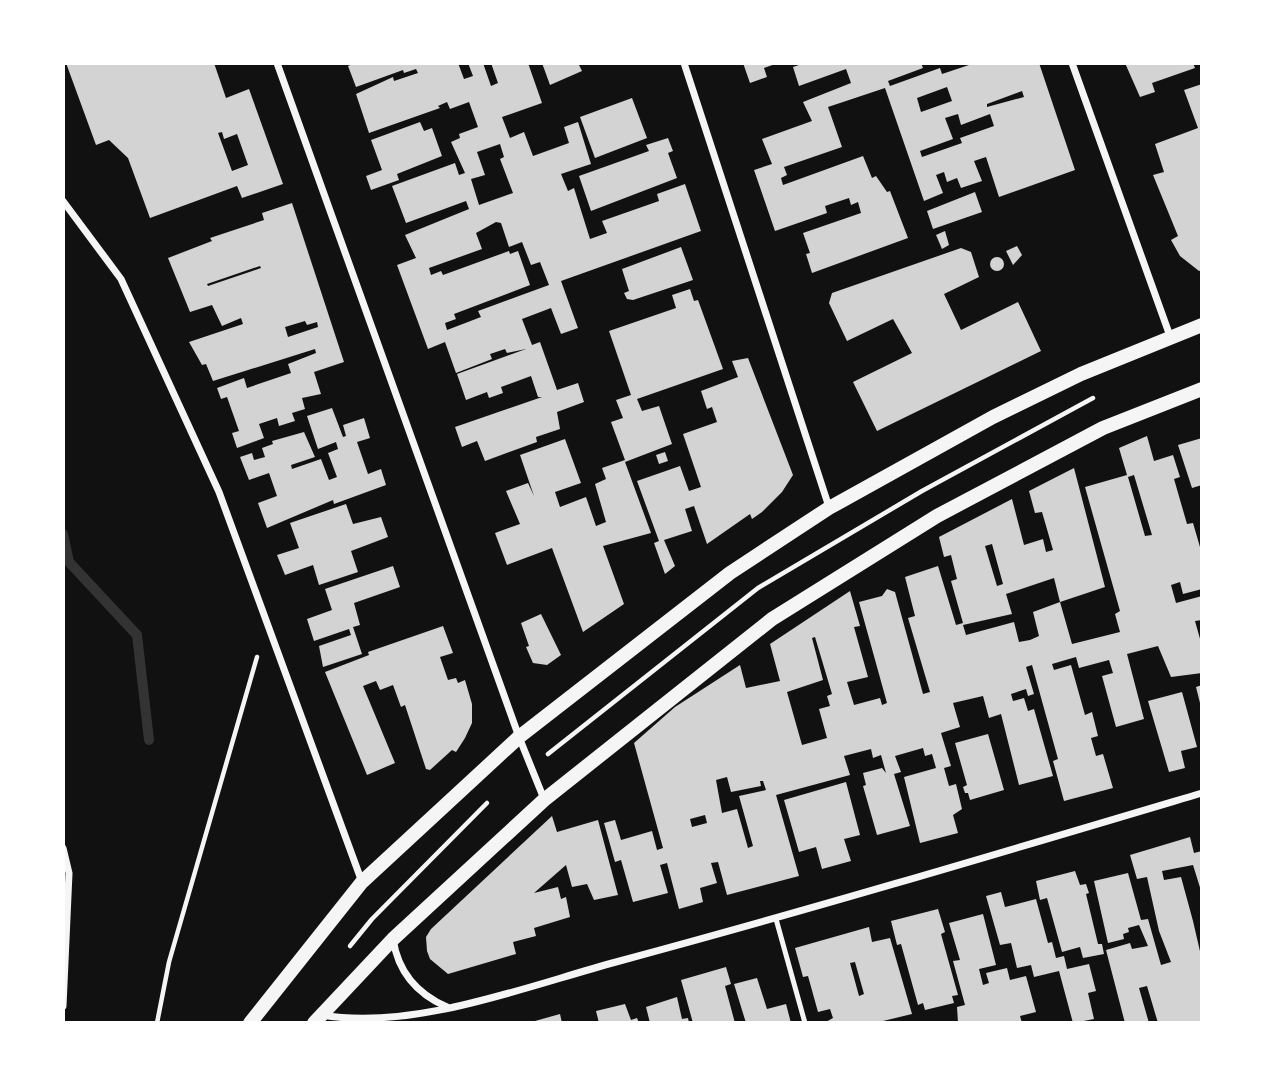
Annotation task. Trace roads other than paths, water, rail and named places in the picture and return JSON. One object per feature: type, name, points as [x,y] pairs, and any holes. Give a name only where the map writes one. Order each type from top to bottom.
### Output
[{"type":"main road","points":[[250,1023],[362,882],[519,737],[730,573],[829,508],[993,417],[1081,374],[1202,324]]},
{"type":"main road","points":[[318,1019],[393,939],[544,800],[784,612],[937,516],[1103,428],[1202,389]]},
{"type":"street","points":[[277,63],[544,800]]},
{"type":"street","points":[[684,63],[829,508]]},
{"type":"street","points":[[1072,63],[1170,336]]},
{"type":"street","points":[[63,201],[121,279],[219,492],[362,882]]},
{"type":"street","points":[[318,1019],[384,1019],[448,1008],[776,919],[1202,793]]},
{"type":"street","points":[[63,848],[69,873],[63,1006]]},
{"type":"street","points":[[393,939],[395,953],[408,978],[419,991],[448,1008]]},
{"type":"lane","points":[[776,919],[805,1023]]},
{"type":"waterway","points":[[63,534],[69,562],[137,635],[149,740]]}]
